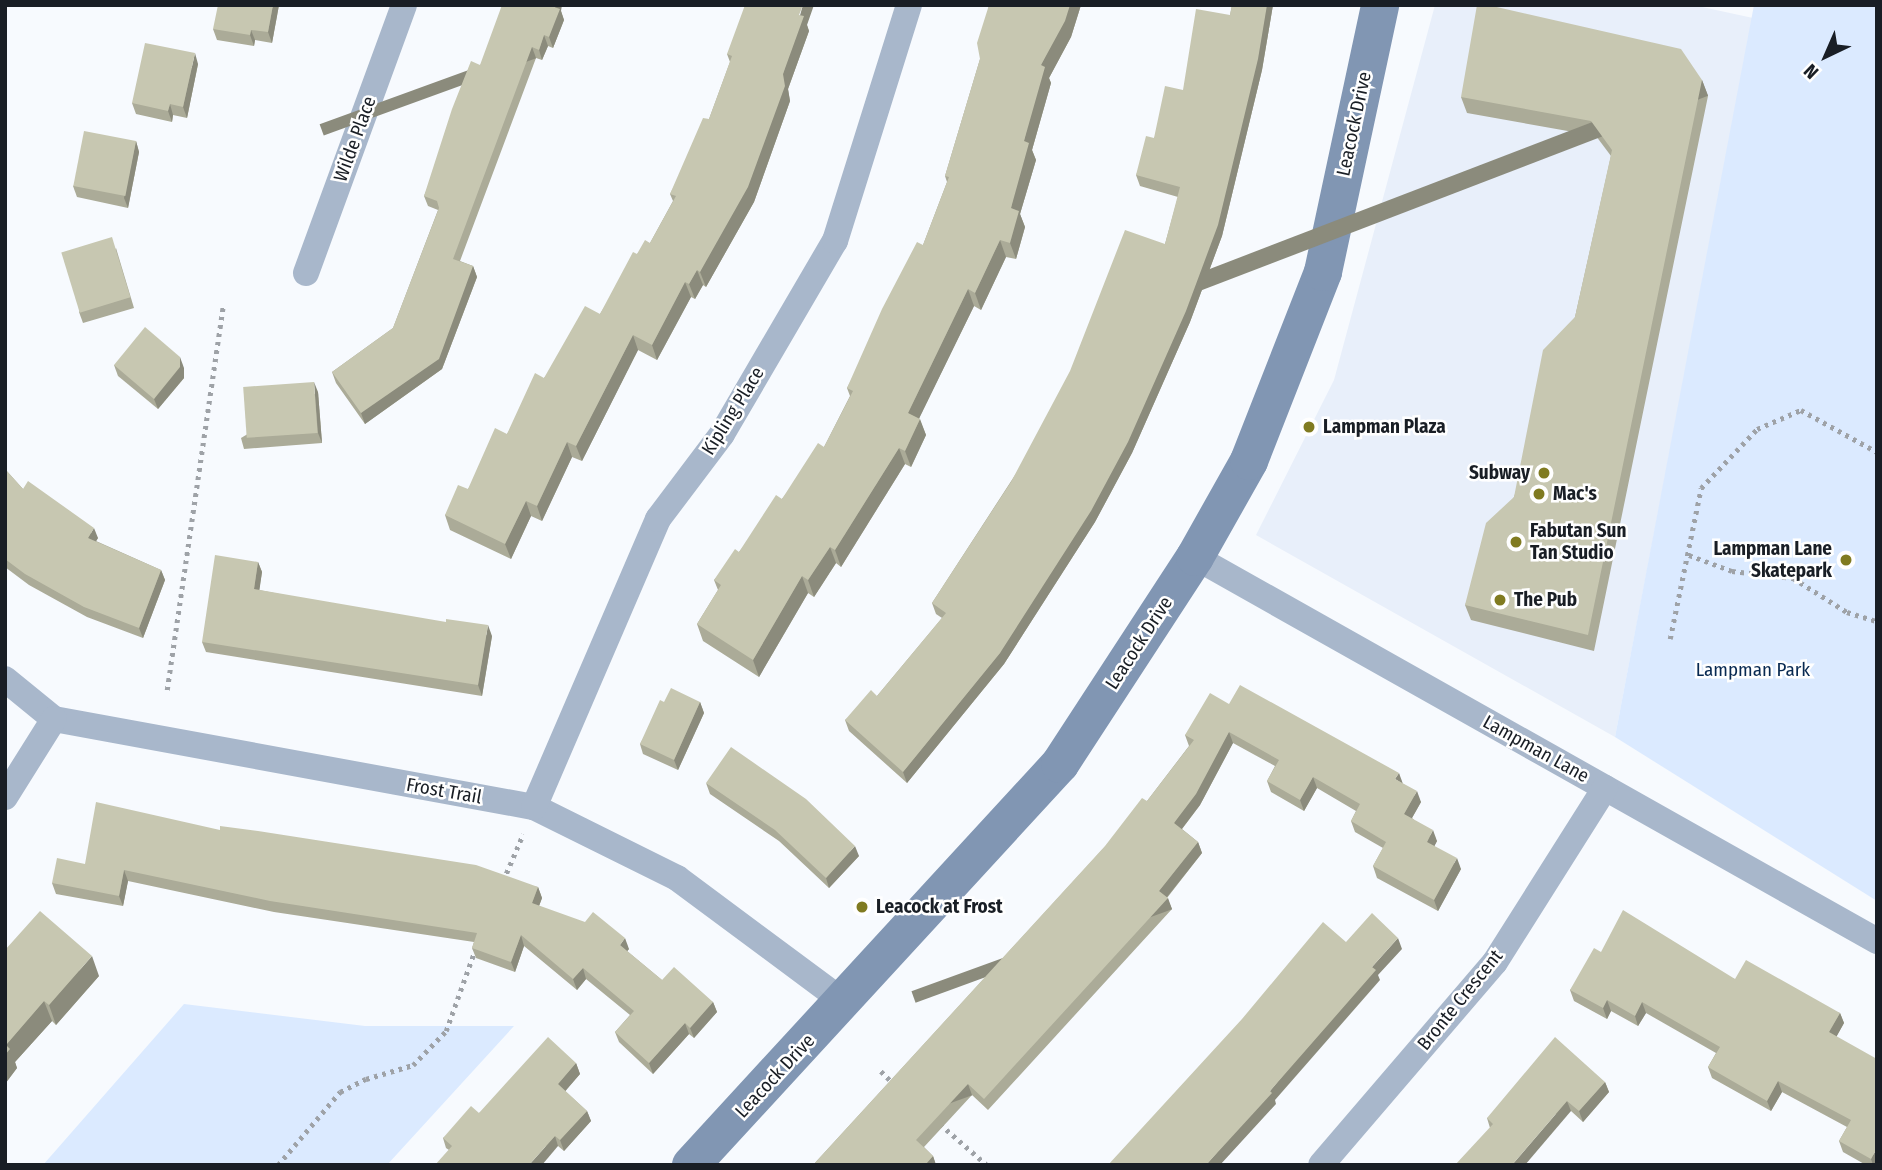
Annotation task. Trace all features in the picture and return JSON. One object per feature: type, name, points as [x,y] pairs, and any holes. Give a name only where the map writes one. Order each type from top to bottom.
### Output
[{"type":"street","name":"Wilde Place","points":[[306,273],[404,5]]},
{"type":"street","name":"Kipling Place","points":[[534,807],[658,519],[722,434],[835,242],[909,5]]},
{"type":"street","name":"Leacock Drive","points":[[691,1165],[844,1002],[1060,764],[1195,557],[1249,461],[1323,272],[1380,5]]},
{"type":"street","name":"Lampman Lane","points":[[1195,557],[1877,941]]},
{"type":"street","name":"Frost Trail","points":[[5,679],[54,719],[534,807],[677,878],[844,1002]]},
{"type":"street","points":[[5,797],[54,719]]},
{"type":"street","name":"Bronte Crescent","points":[[1321,1165],[1495,962],[1605,788]]},
{"type":"path","points":[[167,690],[223,306]]},
{"type":"path","points":[[1670,639],[1701,488],[1757,429],[1801,410],[1877,452]]},
{"type":"path","points":[[1689,554],[1732,571],[1793,578],[1847,612],[1877,621]]},
{"type":"path","points":[[498,895],[534,807]]},
{"type":"path","points":[[278,1165],[340,1092],[366,1079],[413,1065],[446,1031],[477,944]]},
{"type":"path","points":[[881,1071],[902,1092]]},
{"type":"path","points":[[930,1116],[987,1165]]},
{"type":"shaded area","points":[[1435,5],[1693,5],[1753,18],[1615,737],[1256,535],[1334,380]]},
{"type":"green space","name":"Lampman Park","points":[[1754,5],[1877,5],[1877,901],[1615,737]]},
{"type":"green space","points":[[184,1004],[365,1026],[514,1026],[387,1165],[43,1165]]},
{"type":"building","points":[[218,5],[273,5],[268,32],[251,30],[250,35],[213,29]]},
{"type":"building","points":[[502,5],[555,5],[554,7],[560,9],[549,37],[544,35],[539,50],[532,47],[453,259],[473,266],[439,359],[361,413],[332,372],[393,328],[439,208],[437,201],[424,196],[452,109],[471,61],[480,65]]},
{"type":"building","points":[[745,5],[803,5],[799,15],[804,16],[783,74],[785,86],[748,187],[700,272],[697,270],[689,284],[685,282],[652,345],[633,335],[576,446],[567,442],[537,506],[526,501],[505,544],[445,515],[458,485],[468,489],[495,428],[507,434],[535,373],[544,378],[585,306],[600,314],[633,252],[637,254],[645,240],[650,243],[676,196],[670,194],[703,118],[709,119],[732,56],[727,54]]},
{"type":"building","points":[[989,5],[1070,5],[1065,21],[1041,65],[1045,67],[1024,141],[1029,143],[1011,208],[1019,211],[1010,243],[1000,240],[975,293],[968,289],[908,413],[920,419],[905,451],[899,448],[835,550],[830,547],[808,580],[802,576],[753,660],[697,624],[721,585],[714,580],[735,549],[739,552],[776,495],[782,499],[818,443],[824,447],[853,391],[847,388],[882,309],[917,242],[923,245],[949,177],[945,176],[980,59],[977,43]]},
{"type":"building","points":[[1232,5],[1267,5],[1258,59],[1218,225],[1186,311],[1128,442],[1091,511],[1000,653],[903,772],[845,720],[871,690],[877,696],[946,613],[932,603],[1011,482],[1070,371],[1125,230],[1165,244],[1180,187],[1136,175],[1146,136],[1154,138],[1165,86],[1183,90],[1196,9],[1230,15]]},
{"type":"building","points":[[1477,5],[1488,5],[1681,49],[1702,80],[1588,635],[1465,605],[1486,523],[1514,497],[1543,350],[1575,317],[1612,150],[1591,121],[1461,97]]},
{"type":"building","points":[[145,43],[195,53],[183,107],[170,104],[168,111],[132,103]]},
{"type":"building","points":[[84,131],[136,141],[125,196],[73,186]]},
{"type":"building","points":[[112,237],[130,297],[80,313],[61,252]]},
{"type":"building","points":[[145,327],[180,357],[180,367],[154,399],[114,365]]},
{"type":"building","points":[[314,382],[318,433],[247,438],[243,387]]},
{"type":"building","points":[[5,469],[23,489],[28,481],[94,528],[88,538],[161,570],[139,628],[84,607],[25,574],[5,559]]},
{"type":"building","points":[[215,555],[258,562],[254,589],[446,622],[446,619],[488,625],[478,685],[202,642]]},
{"type":"building","points":[[1240,685],[1399,773],[1395,779],[1417,791],[1404,814],[1433,830],[1427,842],[1457,858],[1434,900],[1373,866],[1386,842],[1351,821],[1360,804],[1313,777],[1300,800],[1267,781],[1279,760],[1229,732],[1196,794],[1174,823],[1198,842],[1159,891],[1168,898],[984,1099],[968,1084],[916,1140],[933,1156],[925,1165],[813,1165],[1105,846],[1142,798],[1147,801],[1194,740],[1185,735],[1210,693],[1229,704]]},
{"type":"building","points":[[671,688],[700,702],[674,760],[640,744],[660,700],[664,702]]},
{"type":"building","points":[[731,747],[806,799],[855,846],[826,878],[775,830],[706,783]]},
{"type":"building","points":[[96,802],[220,830],[220,826],[258,831],[476,865],[538,887],[532,903],[585,922],[593,912],[625,938],[620,945],[662,980],[674,967],[713,1002],[690,1028],[685,1023],[649,1063],[615,1032],[634,1011],[583,968],[573,979],[521,935],[511,962],[472,948],[477,933],[270,901],[124,870],[119,896],[52,883],[57,858],[85,864]]},
{"type":"building","points":[[1623,910],[1735,979],[1746,960],[1840,1013],[1829,1032],[1877,1059],[1877,1148],[1871,1159],[1839,1141],[1851,1120],[1778,1081],[1767,1101],[1708,1067],[1720,1047],[1642,1002],[1635,1016],[1607,1000],[1603,1008],[1570,990],[1594,948],[1601,952]]},
{"type":"building","points":[[40,911],[92,956],[49,1005],[44,1001],[6,1045],[10,1049],[5,1055],[5,950]]},
{"type":"building","points":[[1372,913],[1398,938],[1372,967],[1376,970],[1270,1091],[1272,1093],[1206,1165],[1108,1165],[1242,1019],[1323,922],[1346,942]]},
{"type":"building","points":[[548,1037],[576,1063],[558,1084],[587,1111],[560,1140],[555,1136],[529,1165],[435,1165],[452,1146],[443,1138],[471,1106],[479,1113]]},
{"type":"building","points":[[1555,1037],[1605,1082],[1579,1111],[1567,1101],[1512,1165],[1455,1165],[1493,1124],[1487,1118]]},
{"type":"place","name":"Lampman Plaza","points":[[1309,427]]},
{"type":"place","name":"Subway","points":[[1544,473]]},
{"type":"place","name":"Mac's","points":[[1539,494]]},
{"type":"place","name":"Fabutan Sun Tan Studio","points":[[1516,542]]},
{"type":"place","name":"Lampman Lane Skatepark","points":[[1846,560]]},
{"type":"place","name":"The Pub","points":[[1500,600]]},
{"type":"place","name":"Leacock at Frost","points":[[862,907]]}]
